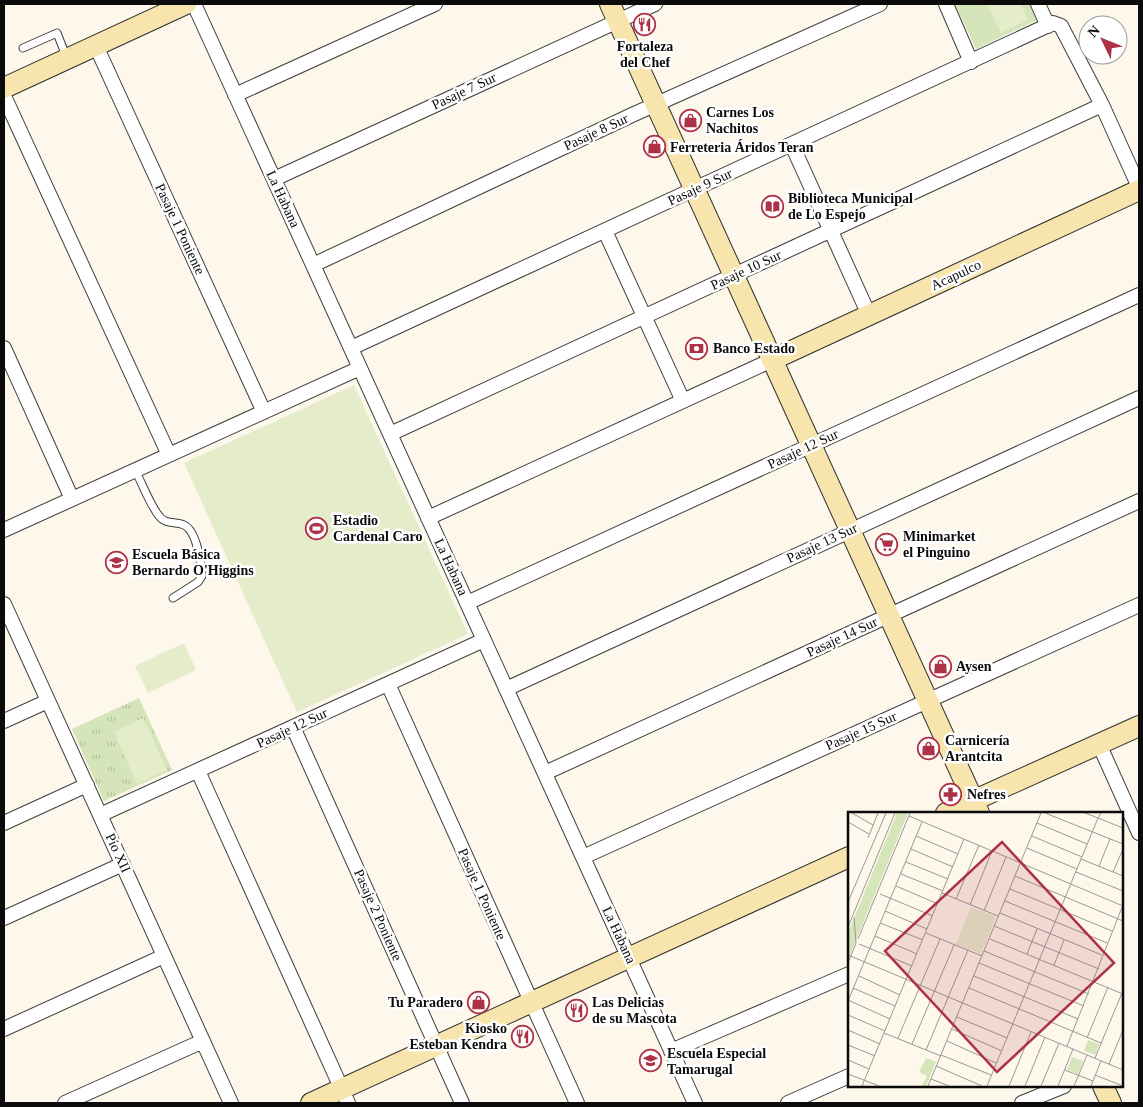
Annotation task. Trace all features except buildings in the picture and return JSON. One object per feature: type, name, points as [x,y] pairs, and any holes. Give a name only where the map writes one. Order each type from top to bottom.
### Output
[{"type":"main road","points":[[4,88],[186,4]]},
{"type":"main road","points":[[614,12],[976,807]]},
{"type":"main road","name":"Acapulco","points":[[772,360],[1139,189]]},
{"type":"main road","points":[[951,812],[976,807],[1098,744],[1139,726]]},
{"type":"main road","points":[[311,1103],[344,1096],[436,1046],[848,857]]},
{"type":"main road","points":[[1103,1087],[1111,1103]]},
{"type":"street","name":"La Habana","points":[[194,4],[695,1103]]},
{"type":"street","points":[[236,95],[435,4]]},
{"type":"street","name":"Pasaje 7 Sur","points":[[274,179],[614,12],[655,4]]},
{"type":"street","name":"Pasaje 8 Sur","points":[[313,265],[656,104],[880,4]]},
{"type":"street","points":[[946,4],[971,62]]},
{"type":"street","points":[[1038,4],[1048,26],[1053,23],[1061,26],[1102,105],[1139,189]]},
{"type":"street","name":"Pasaje 9 Sur","points":[[351,348],[1048,26]]},
{"type":"street","name":"Pasaje 1 Poniente","points":[[96,46],[264,412]]},
{"type":"street","points":[[4,96],[169,455]]},
{"type":"street","name":"Pasaje 10 Sur","points":[[390,434],[1102,105]]},
{"type":"street","points":[[792,144],[870,315]]},
{"type":"street","points":[[605,231],[683,401]]},
{"type":"street","name":"Pasaje 12 Sur","points":[[467,603],[1139,295]]},
{"type":"street","points":[[4,348],[72,499]]},
{"type":"street","points":[[428,518],[772,360]]},
{"type":"street","points":[[4,530],[360,368]]},
{"type":"street","name":"Pasaje 13 Sur","points":[[506,689],[1139,398]]},
{"type":"street","name":"Pasaje 14 Sur","points":[[545,773],[1139,501]]},
{"type":"street","name":"Pasaje 15 Sur","points":[[583,857],[1139,605]]},
{"type":"street","name":"Pío XII","points":[[6,612],[231,1103]]},
{"type":"street","name":"Pasaje 12 Sur","points":[[100,815],[484,640]]},
{"type":"street","name":"Pasaje 1 Poniente","points":[[388,684],[577,1103]]},
{"type":"street","points":[[4,721],[48,701]]},
{"type":"street","name":"Pasaje 2 Poniente","points":[[293,727],[462,1103]]},
{"type":"street","points":[[1098,744],[1139,833]]},
{"type":"street","points":[[198,771],[344,1096]]},
{"type":"street","points":[[4,823],[87,786]]},
{"type":"street","points":[[4,918],[122,864]]},
{"type":"street","points":[[4,1029],[164,956]]},
{"type":"street","points":[[671,1051],[848,974]]},
{"type":"street","points":[[65,1103],[203,1041]]},
{"type":"street","points":[[788,1103],[848,1076]]},
{"type":"street","points":[[1022,1103],[1062,1087]]},
{"type":"lane","points":[[23,48],[57,33],[68,59]]},
{"type":"lane","points":[[135,470],[160,518],[169,523],[184,525],[189,529],[198,550],[202,576],[198,582],[173,598]]},
{"type":"green space","points":[[955,4],[1030,4],[1037,20],[976,49]]},
{"type":"green space","points":[[987,4],[1021,4],[1028,20],[1001,33]]},
{"type":"green space","name":"Estadio Cardenal Caro","points":[[354,385],[468,634],[297,712],[184,463]]},
{"type":"green space","points":[[184,643],[196,670],[148,693],[135,666]]},
{"type":"green space","points":[[139,698],[172,770],[104,801],[72,729]]},
{"type":"green space","points":[[143,718],[167,770],[137,784],[114,732]]},
{"type":"place","name":"Fortaleza del Chef","points":[[645,24]]},
{"type":"place","name":"Carnes Los Nachitos","points":[[690,120]]},
{"type":"place","name":"Ferreteria Áridos Teran","points":[[654,147]]},
{"type":"place","name":"Biblioteca Municipal de Lo Espejo","points":[[772,206]]},
{"type":"place","name":"Banco Estado","points":[[697,348]]},
{"type":"place","name":"Estadio Cardenal Caro","points":[[317,528]]},
{"type":"place","name":"Minimarket el Pinguino","points":[[887,544]]},
{"type":"place","name":"Escuela Básica Bernardo O'Higgins","points":[[116,562]]},
{"type":"place","name":"Aysen","points":[[940,666]]},
{"type":"place","name":"Carnicería Arantcita","points":[[929,748]]},
{"type":"place","name":"Nefres","points":[[951,794]]},
{"type":"place","name":"Tu Paradero","points":[[479,1002]]},
{"type":"place","name":"Las Delicias de su Mascota","points":[[576,1010]]},
{"type":"place","name":"Kiosko Esteban Kendra","points":[[523,1036]]},
{"type":"place","name":"Escuela Especial Tamarugal","points":[[651,1061]]}]
